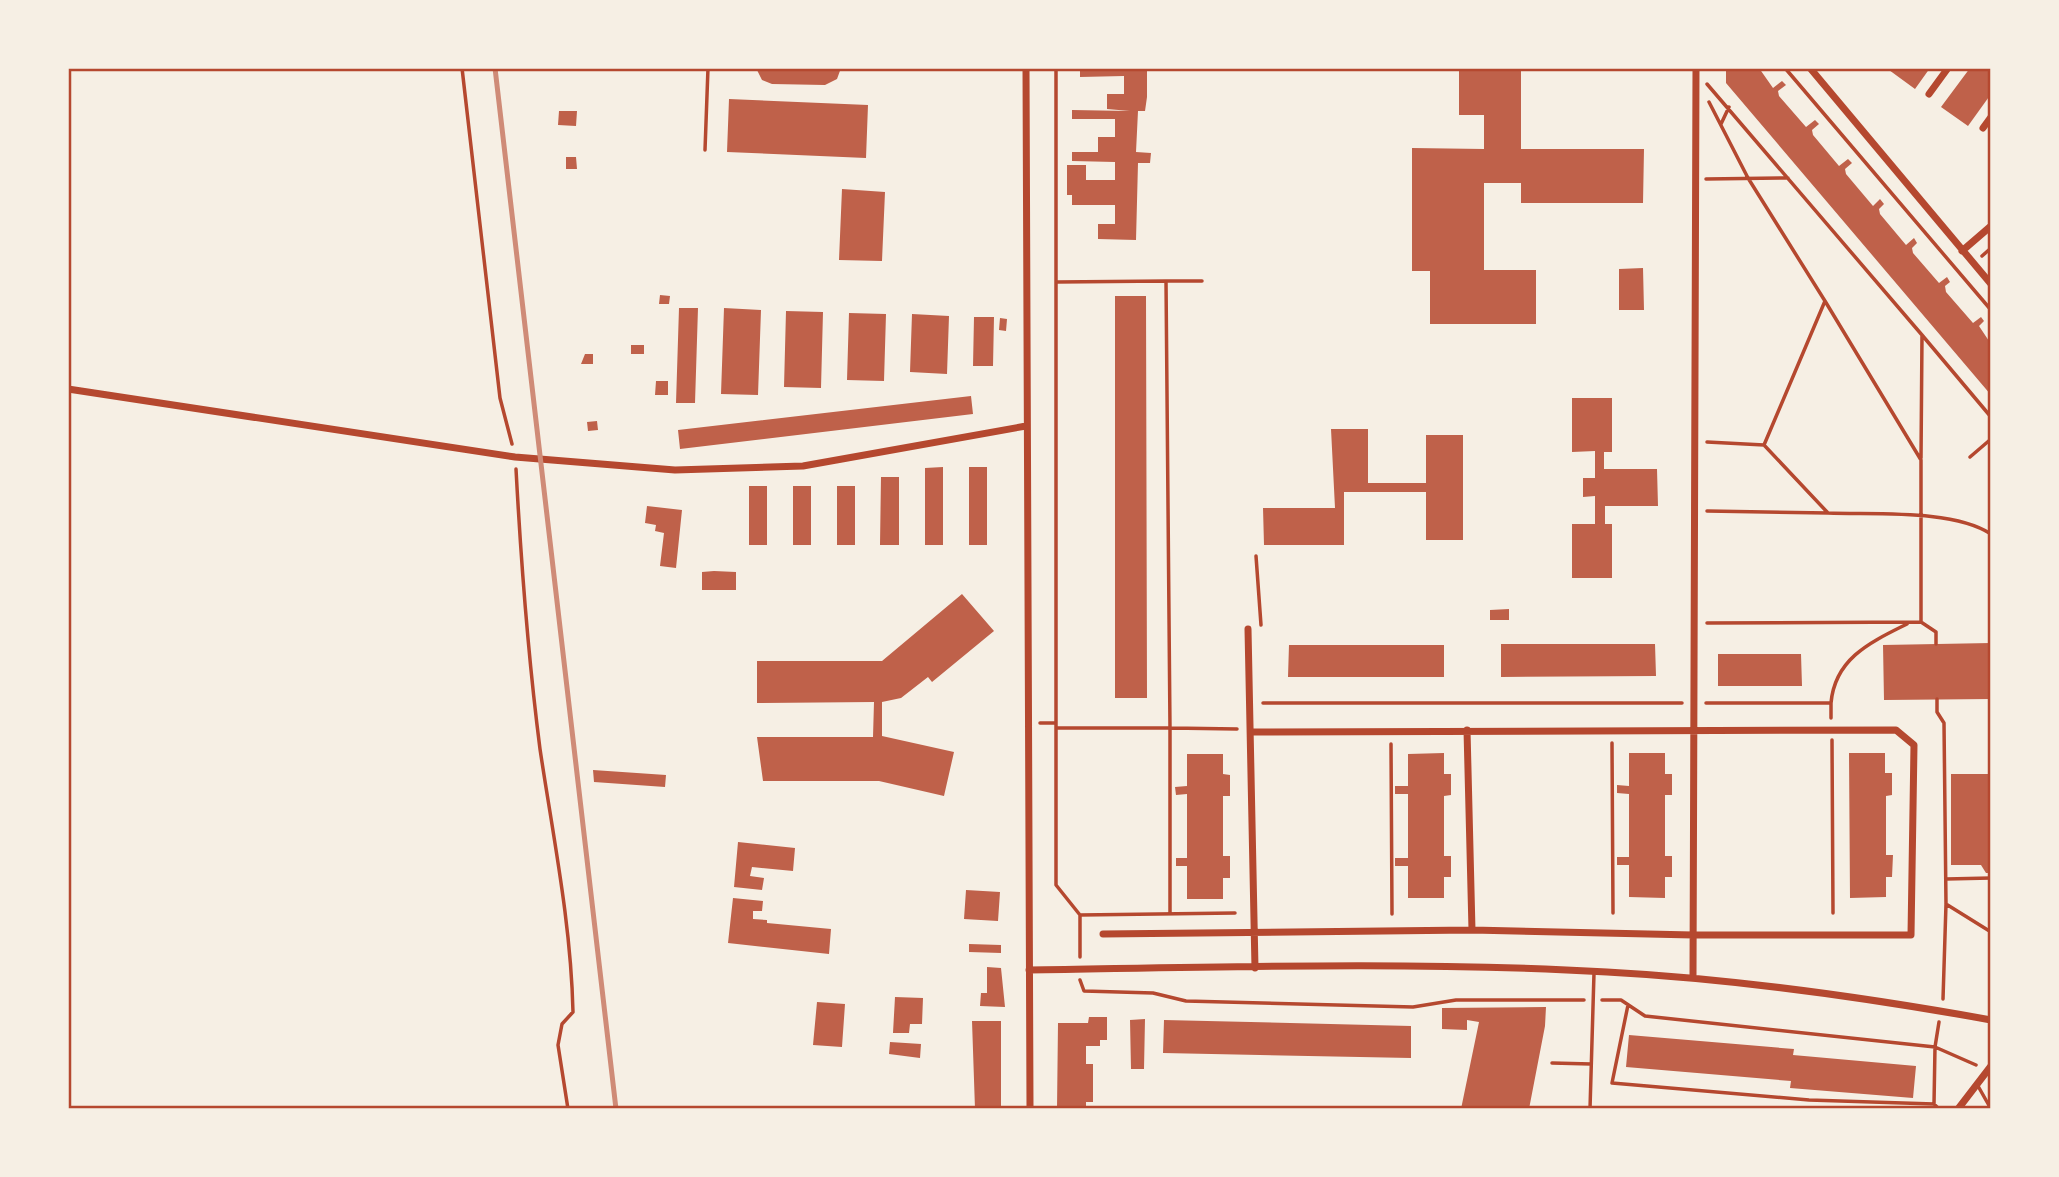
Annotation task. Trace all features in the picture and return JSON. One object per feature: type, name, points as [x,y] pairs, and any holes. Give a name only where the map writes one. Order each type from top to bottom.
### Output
[{"type":"street","points":[[1026,68],[1030,1109]]},
{"type":"street","points":[[1810,68],[1991,284]]},
{"type":"street","points":[[1929,94],[1948,68]]},
{"type":"street","points":[[1693,978],[1696,72]]},
{"type":"street","points":[[1983,128],[1991,117]]},
{"type":"street","points":[[1962,251],[1991,226]]},
{"type":"street","points":[[68,389],[515,457],[675,470],[803,466],[1026,426]]},
{"type":"street","points":[[1248,629],[1255,968]]},
{"type":"street","points":[[1467,730],[1472,930]]},
{"type":"street","points":[[1103,934],[1472,930],[1693,935],[1911,935],[1914,745],[1896,730],[1252,732]]},
{"type":"street","points":[[1029,970],[1255,968],[1594,971],[1814,990],[1991,1020]]},
{"type":"street","points":[[1958,1109],[1989,1068]]},
{"type":"lane","points":[[705,150],[708,68]]},
{"type":"lane","points":[[1590,1109],[1594,971]]},
{"type":"lane","points":[[1552,1063],[1591,1064]]},
{"type":"lane","points":[[1977,1084],[1991,1109]]},
{"type":"path","points":[[462,68],[500,398],[515,457],[520,551],[540,747],[566,914],[573,1012],[562,1024],[558,1045],[568,1109]]},
{"type":"path","points":[[1056,68],[1056,885],[1080,915],[1080,960]]},
{"type":"path","points":[[1786,68],[1991,310]]},
{"type":"path","points":[[1696,72],[1715,90],[1991,417]]},
{"type":"path","points":[[1709,77],[1715,90]]},
{"type":"path","points":[[1708,100],[1748,178],[1921,460]]},
{"type":"path","points":[[1721,124],[1729,107]]},
{"type":"path","points":[[1695,180],[1788,178]]},
{"type":"path","points":[[1166,281],[1170,914]]},
{"type":"path","points":[[1056,282],[1202,281]]},
{"type":"path","points":[[1765,445],[1825,301]]},
{"type":"path","points":[[1921,622],[1922,335]]},
{"type":"path","points":[[1970,457],[1991,439]]},
{"type":"path","points":[[1694,442],[1765,445],[1828,513]]},
{"type":"path","points":[[1694,511],[1921,517],[1976,525],[1991,534]]},
{"type":"path","points":[[1256,556],[1261,630]]},
{"type":"path","points":[[1695,623],[1921,622],[1936,632],[1936,644]]},
{"type":"path","points":[[1831,722],[1831,703],[1839,672],[1861,648],[1909,623]]},
{"type":"path","points":[[1263,691],[1264,704],[1688,703]]},
{"type":"path","points":[[1937,699],[1937,712],[1944,723],[1946,904],[1943,1001]]},
{"type":"path","points":[[1703,703],[1831,703]]},
{"type":"path","points":[[1056,728],[1239,729]]},
{"type":"path","points":[[1832,736],[1833,913]]},
{"type":"path","points":[[1391,740],[1392,914]]},
{"type":"path","points":[[1612,741],[1612,913]]},
{"type":"path","points":[[1946,879],[1991,878]]},
{"type":"path","points":[[1946,904],[1991,933]]},
{"type":"path","points":[[1080,915],[1235,913]]},
{"type":"path","points":[[1080,978],[1084,991],[1153,993],[1186,1001],[1413,1007],[1456,1000],[1620,1000],[1644,1016],[1935,1047],[1989,1068]]},
{"type":"path","points":[[1628,1005],[1612,1083],[1809,1100],[1934,1104],[1939,1109]]},
{"type":"path","points":[[1934,1104],[1935,1047],[1940,1020]]},
{"type":"building","points":[[756,68],[841,68],[837,79],[825,85],[772,84],[762,80]]},
{"type":"building","points":[[1080,68],[1147,68],[1147,97],[1145,111],[1138,111],[1136,152],[1151,153],[1150,163],[1138,163],[1136,240],[1098,239],[1098,224],[1115,224],[1115,205],[1072,205],[1072,195],[1067,195],[1067,165],[1086,165],[1086,180],[1115,180],[1115,162],[1072,161],[1072,152],[1098,152],[1098,137],[1115,137],[1115,119],[1072,119],[1072,110],[1130,111],[1107,109],[1107,94],[1124,94],[1124,76],[1080,77]]},
{"type":"building","points":[[1459,68],[1521,68],[1521,149],[1644,149],[1643,203],[1521,203],[1521,183],[1484,183],[1484,270],[1536,270],[1536,324],[1430,324],[1430,271],[1412,271],[1412,148],[1484,149],[1484,115],[1459,115]]},
{"type":"building","points":[[1726,68],[1759,68],[1773,88],[1782,81],[1786,85],[1778,91],[1779,96],[1806,127],[1815,120],[1819,124],[1812,130],[1813,135],[1839,166],[1848,159],[1852,163],[1845,169],[1846,174],[1873,206],[1880,199],[1884,204],[1879,209],[1880,214],[1906,245],[1914,238],[1917,243],[1912,248],[1913,253],[1939,283],[1947,277],[1950,282],[1945,286],[1946,292],[1973,323],[1981,317],[1984,321],[1979,326],[1991,344],[1991,395],[1726,83]]},
{"type":"building","points":[[1930,68],[1915,89],[1889,70]]},
{"type":"building","points":[[1970,68],[1991,68],[1991,94],[1968,126],[1941,107]]},
{"type":"building","points":[[729,99],[868,105],[866,158],[727,152]]},
{"type":"building","points":[[559,111],[577,111],[576,126],[558,125]]},
{"type":"building","points":[[566,157],[576,157],[577,169],[566,169]]},
{"type":"building","points":[[842,189],[885,192],[882,261],[839,260]]},
{"type":"building","points":[[1643,268],[1644,310],[1619,310],[1619,269]]},
{"type":"building","points":[[660,295],[670,296],[669,304],[659,304]]},
{"type":"building","points":[[1115,296],[1146,296],[1147,698],[1115,698]]},
{"type":"building","points":[[679,308],[698,308],[695,403],[676,403]]},
{"type":"building","points":[[724,308],[761,310],[758,395],[721,394]]},
{"type":"building","points":[[786,311],[823,312],[821,388],[784,387]]},
{"type":"building","points":[[849,313],[886,314],[884,381],[847,380]]},
{"type":"building","points":[[912,314],[949,316],[947,374],[910,372]]},
{"type":"building","points":[[974,317],[994,317],[993,366],[973,366]]},
{"type":"building","points":[[1000,318],[1007,319],[1006,331],[999,330]]},
{"type":"building","points":[[631,345],[644,345],[644,354],[631,354]]},
{"type":"building","points":[[585,354],[593,354],[593,364],[581,364]]},
{"type":"building","points":[[656,381],[668,381],[668,395],[655,395]]},
{"type":"building","points":[[971,396],[973,414],[680,449],[678,430]]},
{"type":"building","points":[[1572,398],[1612,398],[1612,452],[1604,452],[1604,469],[1657,469],[1658,506],[1605,506],[1605,524],[1612,524],[1612,578],[1572,578],[1572,524],[1595,524],[1595,496],[1583,497],[1583,478],[1595,478],[1595,451],[1572,452]]},
{"type":"building","points":[[597,421],[598,430],[588,431],[587,422]]},
{"type":"building","points":[[1331,429],[1368,429],[1368,483],[1426,483],[1426,435],[1463,435],[1463,540],[1426,540],[1426,492],[1344,492],[1344,545],[1264,545],[1263,508],[1335,508]]},
{"type":"building","points":[[943,467],[943,545],[925,545],[925,468]]},
{"type":"building","points":[[969,467],[987,467],[987,545],[969,545]]},
{"type":"building","points":[[881,477],[899,477],[899,545],[880,545]]},
{"type":"building","points":[[749,486],[767,486],[767,545],[749,545]]},
{"type":"building","points":[[793,486],[811,486],[811,545],[793,545]]},
{"type":"building","points":[[837,486],[855,486],[855,545],[837,545]]},
{"type":"building","points":[[647,506],[682,510],[676,568],[660,566],[664,533],[655,531],[656,525],[645,523]]},
{"type":"building","points":[[702,572],[736,572],[736,590],[702,590]]},
{"type":"building","points":[[962,594],[994,631],[932,682],[928,677],[901,698],[882,702],[882,736],[954,752],[944,796],[879,781],[763,781],[757,737],[873,737],[874,702],[757,703],[757,661],[882,661]]},
{"type":"building","points":[[1509,609],[1509,620],[1490,620],[1490,610]]},
{"type":"building","points":[[1991,643],[1991,699],[1884,700],[1883,645]]},
{"type":"building","points":[[1501,644],[1655,644],[1656,676],[1501,677]]},
{"type":"building","points":[[1289,645],[1444,645],[1444,677],[1288,677]]},
{"type":"building","points":[[1718,654],[1801,654],[1802,686],[1718,686]]},
{"type":"building","points":[[1444,753],[1444,774],[1451,774],[1451,795],[1444,796],[1444,856],[1451,856],[1451,877],[1444,877],[1444,898],[1408,898],[1408,866],[1395,866],[1395,858],[1408,858],[1408,794],[1395,794],[1395,786],[1408,786],[1408,754]]},
{"type":"building","points":[[1629,753],[1665,753],[1665,774],[1672,774],[1672,795],[1665,795],[1665,856],[1672,856],[1672,877],[1665,877],[1665,898],[1629,897],[1629,865],[1617,865],[1617,857],[1629,857],[1629,794],[1617,793],[1617,785],[1629,786]]},
{"type":"building","points":[[1849,753],[1885,753],[1885,773],[1892,773],[1892,795],[1886,796],[1886,855],[1893,855],[1892,877],[1886,877],[1886,897],[1850,898]]},
{"type":"building","points":[[1187,754],[1223,754],[1223,774],[1230,775],[1230,796],[1223,796],[1223,856],[1230,856],[1230,878],[1223,878],[1223,899],[1187,899],[1187,866],[1176,866],[1176,858],[1187,858],[1187,794],[1176,795],[1175,787],[1187,786]]},
{"type":"building","points":[[593,770],[666,775],[665,787],[594,782]]},
{"type":"building","points":[[1951,774],[1991,774],[1991,873],[1986,873],[1981,865],[1951,865]]},
{"type":"building","points":[[738,842],[795,848],[793,871],[752,867],[750,876],[764,878],[762,890],[734,887]]},
{"type":"building","points":[[966,890],[1000,892],[998,921],[964,919]]},
{"type":"building","points":[[733,898],[763,901],[762,911],[753,911],[753,919],[767,920],[767,923],[831,929],[829,954],[728,943]]},
{"type":"building","points":[[969,944],[1001,945],[1001,953],[969,952]]},
{"type":"building","points":[[987,967],[1001,968],[1005,1007],[980,1006],[981,993],[987,993]]},
{"type":"building","points":[[895,997],[923,998],[922,1024],[910,1024],[909,1033],[893,1033]]},
{"type":"building","points":[[817,1002],[845,1004],[842,1047],[813,1045]]},
{"type":"building","points":[[1546,1007],[1545,1026],[1529,1109],[1461,1109],[1479,1022],[1467,1020],[1467,1030],[1442,1029],[1442,1008]]},
{"type":"building","points":[[1089,1017],[1107,1017],[1107,1040],[1100,1040],[1100,1046],[1086,1046],[1086,1064],[1093,1064],[1093,1102],[1086,1102],[1086,1109],[1057,1109],[1058,1023],[1088,1023]]},
{"type":"building","points":[[1145,1019],[1144,1069],[1131,1069],[1130,1020]]},
{"type":"building","points":[[1164,1020],[1411,1026],[1411,1058],[1163,1053]]},
{"type":"building","points":[[972,1021],[1001,1021],[1001,1109],[975,1109]]},
{"type":"building","points":[[1629,1035],[1794,1049],[1793,1055],[1916,1066],[1913,1098],[1790,1088],[1791,1081],[1626,1067]]},
{"type":"building","points":[[890,1042],[921,1044],[920,1058],[889,1054]]},
{"type":"railway","points":[[495,68],[616,1109]]}]
